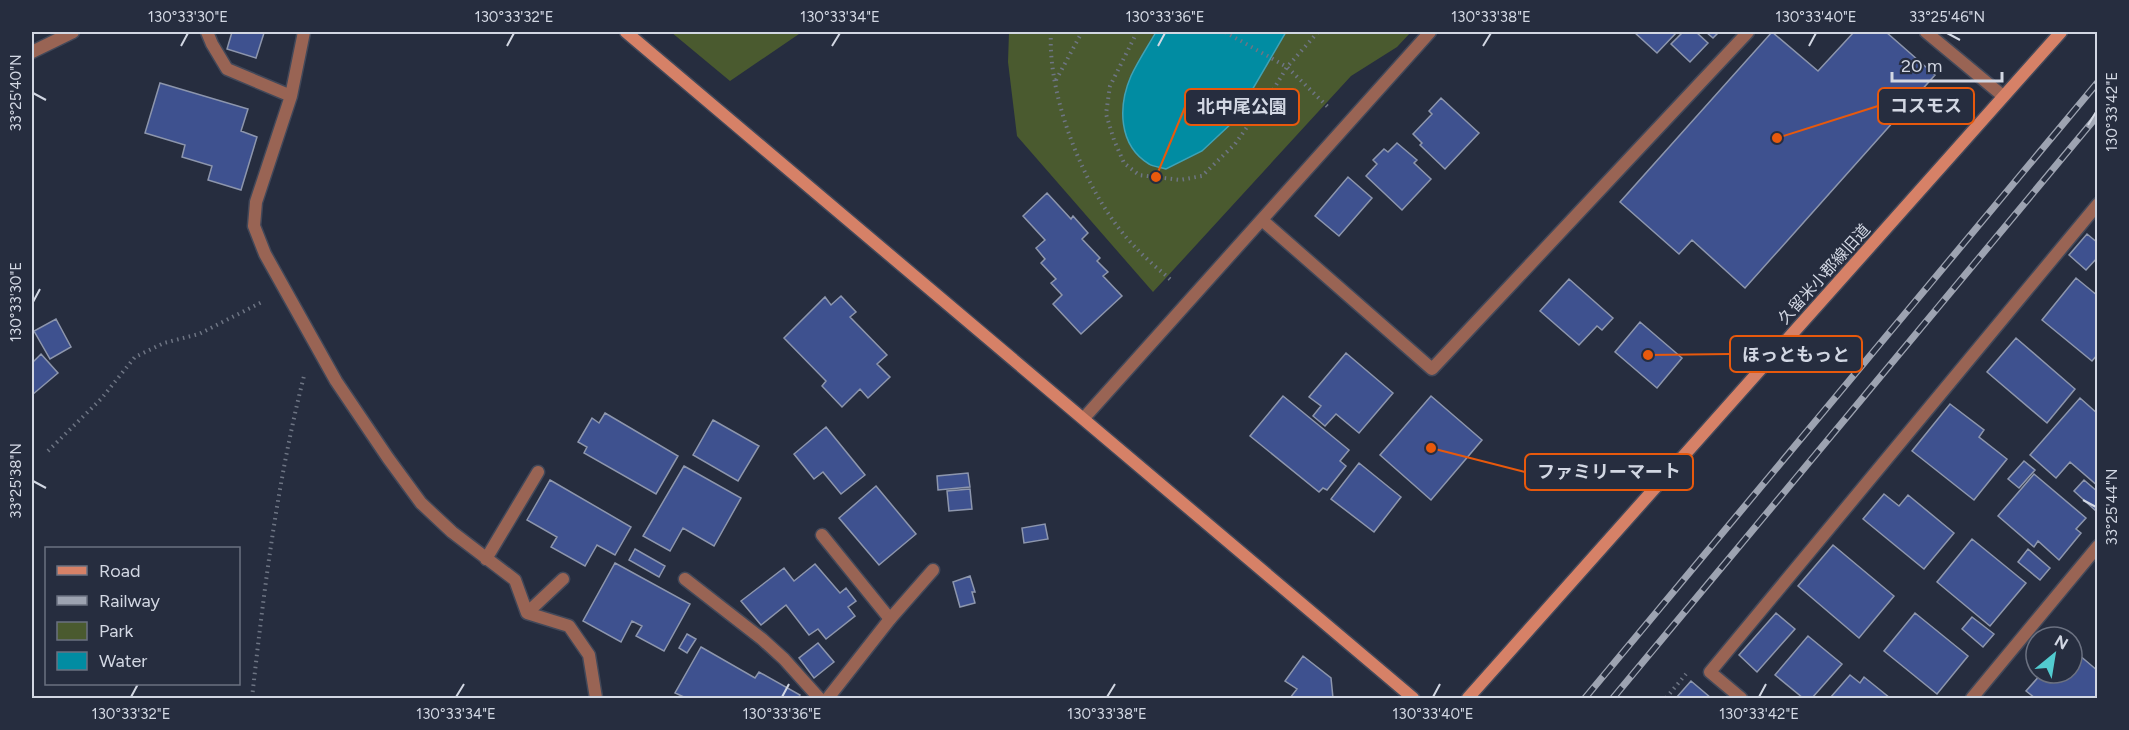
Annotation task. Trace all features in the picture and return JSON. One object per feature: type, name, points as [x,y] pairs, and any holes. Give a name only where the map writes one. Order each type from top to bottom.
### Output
[{"type":"street","points":[[32,52],[73,32]]},
{"type":"street","points":[[207,32],[226,69],[291,96]]},
{"type":"street","points":[[304,32],[291,96],[256,202],[255,226],[265,254],[336,381],[421,504],[452,532],[515,580],[528,613]]},
{"type":"street","points":[[626,32],[1413,699]]},
{"type":"street","points":[[1084,418],[1430,32]]},
{"type":"street","points":[[1262,220],[1432,369],[1748,32]]},
{"type":"street","points":[[1926,32],[2004,96]]},
{"type":"street","name":"久留米小郡線旧道","points":[[1468,699],[2061,32]]},
{"type":"street","points":[[1742,699],[1710,672],[2097,204]]},
{"type":"street","points":[[486,559],[538,472]]},
{"type":"street","points":[[822,535],[890,619]]},
{"type":"street","points":[[1972,699],[2097,546]]},
{"type":"street","points":[[828,699],[890,619],[933,570]]},
{"type":"street","points":[[528,613],[563,579]]},
{"type":"street","points":[[685,579],[762,639],[784,659],[819,699]]},
{"type":"street","points":[[528,613],[569,626],[589,655],[596,699]]},
{"type":"path","points":[[1051,32],[1055,80],[1076,156],[1113,220],[1135,248],[1176,284]]},
{"type":"path","points":[[1055,80],[1082,32]]},
{"type":"path","points":[[1137,32],[1110,86],[1106,114],[1124,163],[1139,175],[1180,180],[1202,176],[1236,144],[1287,67],[1318,32]]},
{"type":"path","points":[[1225,32],[1287,67],[1334,112]]},
{"type":"path","points":[[48,450],[101,399],[135,357],[164,343],[199,334],[285,290]]},
{"type":"path","points":[[252,699],[264,589],[288,442],[313,341]]},
{"type":"green space","points":[[671,32],[799,32],[799,34],[730,81]]},
{"type":"green space","points":[[1009,32],[1411,32],[1397,47],[1351,76],[1153,292],[1017,136],[1008,62]]},
{"type":"water","points":[[1156,32],[1286,32],[1234,121],[1202,151],[1166,169],[1151,165],[1131,146],[1126,136],[1123,112],[1127,88],[1134,70]]},
{"type":"building","points":[[232,32],[264,33],[256,58],[227,49]]},
{"type":"building","points":[[1634,32],[1677,32],[1657,53]]},
{"type":"building","points":[[1683,32],[1696,32],[1708,43],[1690,62],[1671,44]]},
{"type":"building","points":[[1706,32],[1719,32],[1713,38]]},
{"type":"building","points":[[1772,32],[1818,71],[1854,32],[1886,32],[1935,75],[1745,288],[1692,240],[1679,254],[1620,202]]},
{"type":"building","points":[[160,83],[248,109],[241,131],[257,137],[241,190],[208,180],[212,166],[182,157],[185,145],[145,133]]},
{"type":"building","points":[[1441,98],[1479,133],[1445,169],[1420,145],[1422,143],[1413,134],[1432,114],[1429,111]]},
{"type":"building","points":[[1397,143],[1417,160],[1414,163],[1431,179],[1402,210],[1366,176],[1377,164],[1373,160],[1384,149],[1388,152]]},
{"type":"building","points":[[1348,177],[1372,198],[1339,236],[1315,216]]},
{"type":"building","points":[[1047,193],[1071,219],[1073,216],[1088,233],[1082,239],[1100,258],[1097,261],[1108,272],[1103,276],[1122,296],[1081,334],[1053,304],[1062,295],[1051,283],[1056,279],[1041,263],[1045,259],[1036,248],[1045,240],[1023,216]]},
{"type":"building","points":[[2087,234],[2098,243],[2098,257],[2086,270],[2069,255]]},
{"type":"building","points":[[2076,278],[2098,296],[2098,354],[2092,361],[2042,320]]},
{"type":"building","points":[[1569,279],[1613,318],[1602,330],[1597,326],[1579,345],[1540,311]]},
{"type":"building","points":[[841,296],[856,312],[850,317],[887,355],[877,364],[890,377],[868,398],[860,389],[842,407],[822,386],[826,381],[784,338],[825,297],[831,305]]},
{"type":"building","points":[[56,319],[71,347],[50,359],[34,331]]},
{"type":"building","points":[[1640,322],[1682,358],[1657,388],[1615,352]]},
{"type":"building","points":[[2016,338],[2075,389],[2047,423],[1987,372]]},
{"type":"building","points":[[1346,353],[1393,393],[1359,433],[1336,414],[1325,426],[1313,416],[1321,406],[1309,397]]},
{"type":"building","points":[[41,354],[58,373],[32,395],[32,363]]},
{"type":"building","points":[[1283,396],[1349,450],[1340,461],[1346,466],[1327,490],[1323,488],[1319,492],[1250,436]]},
{"type":"building","points":[[1431,396],[1482,440],[1431,500],[1380,455]]},
{"type":"building","points":[[2080,398],[2098,414],[2098,486],[2070,462],[2056,478],[2030,455]]},
{"type":"building","points":[[1950,404],[1984,430],[1979,437],[2007,459],[1974,500],[1912,451]]},
{"type":"building","points":[[605,413],[678,456],[656,494],[584,453],[587,447],[578,442],[592,418],[599,423]]},
{"type":"building","points":[[713,420],[759,446],[738,481],[693,455]]},
{"type":"building","points":[[826,427],[865,475],[841,494],[823,472],[814,479],[794,454]]},
{"type":"building","points":[[2024,461],[2035,470],[2019,488],[2008,479]]},
{"type":"building","points":[[1359,463],[1401,497],[1374,532],[1331,499]]},
{"type":"building","points":[[684,466],[741,498],[714,546],[683,528],[670,551],[643,536]]},
{"type":"building","points":[[968,473],[970,487],[938,490],[937,476]]},
{"type":"building","points":[[2034,474],[2086,518],[2076,529],[2081,533],[2059,560],[2038,541],[2034,547],[1998,516]]},
{"type":"building","points":[[550,480],[631,527],[615,555],[597,545],[585,566],[551,547],[557,537],[527,520]]},
{"type":"building","points":[[2084,480],[2098,492],[2096,511],[2074,491]]},
{"type":"building","points":[[876,486],[916,534],[879,565],[839,518]]},
{"type":"building","points":[[970,489],[972,509],[949,511],[947,491]]},
{"type":"building","points":[[1884,494],[1899,506],[1908,495],[1954,533],[1924,569],[1863,519]]},
{"type":"building","points":[[1045,524],[1048,539],[1024,543],[1022,528]]},
{"type":"building","points":[[1972,539],[2026,583],[1990,626],[1937,582]]},
{"type":"building","points":[[1833,545],[1894,596],[1859,638],[1798,586]]},
{"type":"building","points":[[635,549],[665,566],[659,577],[629,560]]},
{"type":"building","points":[[2028,549],[2050,568],[2040,580],[2018,562]]},
{"type":"building","points":[[615,563],[690,604],[664,651],[636,636],[642,626],[632,621],[621,642],[583,621]]},
{"type":"building","points":[[815,564],[840,593],[846,588],[856,601],[848,607],[855,616],[826,639],[818,629],[809,635],[786,605],[761,625],[741,601],[784,568],[794,581]]},
{"type":"building","points":[[970,576],[975,592],[972,592],[975,603],[960,607],[953,582]]},
{"type":"building","points":[[1776,613],[1795,629],[1757,672],[1739,655]]},
{"type":"building","points":[[1915,613],[1968,656],[1937,694],[1884,651]]},
{"type":"building","points":[[1972,617],[1994,634],[1983,647],[1962,629]]},
{"type":"building","points":[[687,634],[696,639],[687,653],[679,648]]},
{"type":"building","points":[[1808,636],[1842,664],[1812,698],[1803,698],[1775,675]]},
{"type":"building","points":[[818,643],[834,662],[814,678],[799,658]]},
{"type":"building","points":[[701,647],[755,678],[759,672],[800,695],[798,698],[686,698],[675,693]]},
{"type":"building","points":[[1303,656],[1331,678],[1333,698],[1290,698],[1297,689],[1285,681]]},
{"type":"building","points":[[2084,659],[2098,671],[2098,698],[2035,698],[2026,691],[2031,685],[2084,685]]},
{"type":"building","points":[[1850,675],[1860,683],[1864,677],[1890,698],[1830,698]]},
{"type":"building","points":[[1691,681],[1711,698],[1676,698]]},
{"type":"railway","points":[[1585,698],[2098,82]]},
{"type":"railway","points":[[1613,698],[2098,115]]},
{"type":"place","name":"コスモス","points":[[1777,138]]},
{"type":"place","name":"北中尾公園","points":[[1156,177]]},
{"type":"place","name":"ほっともっと","points":[[1648,355]]},
{"type":"place","name":"ファミリーマート","points":[[1431,448]]}]
